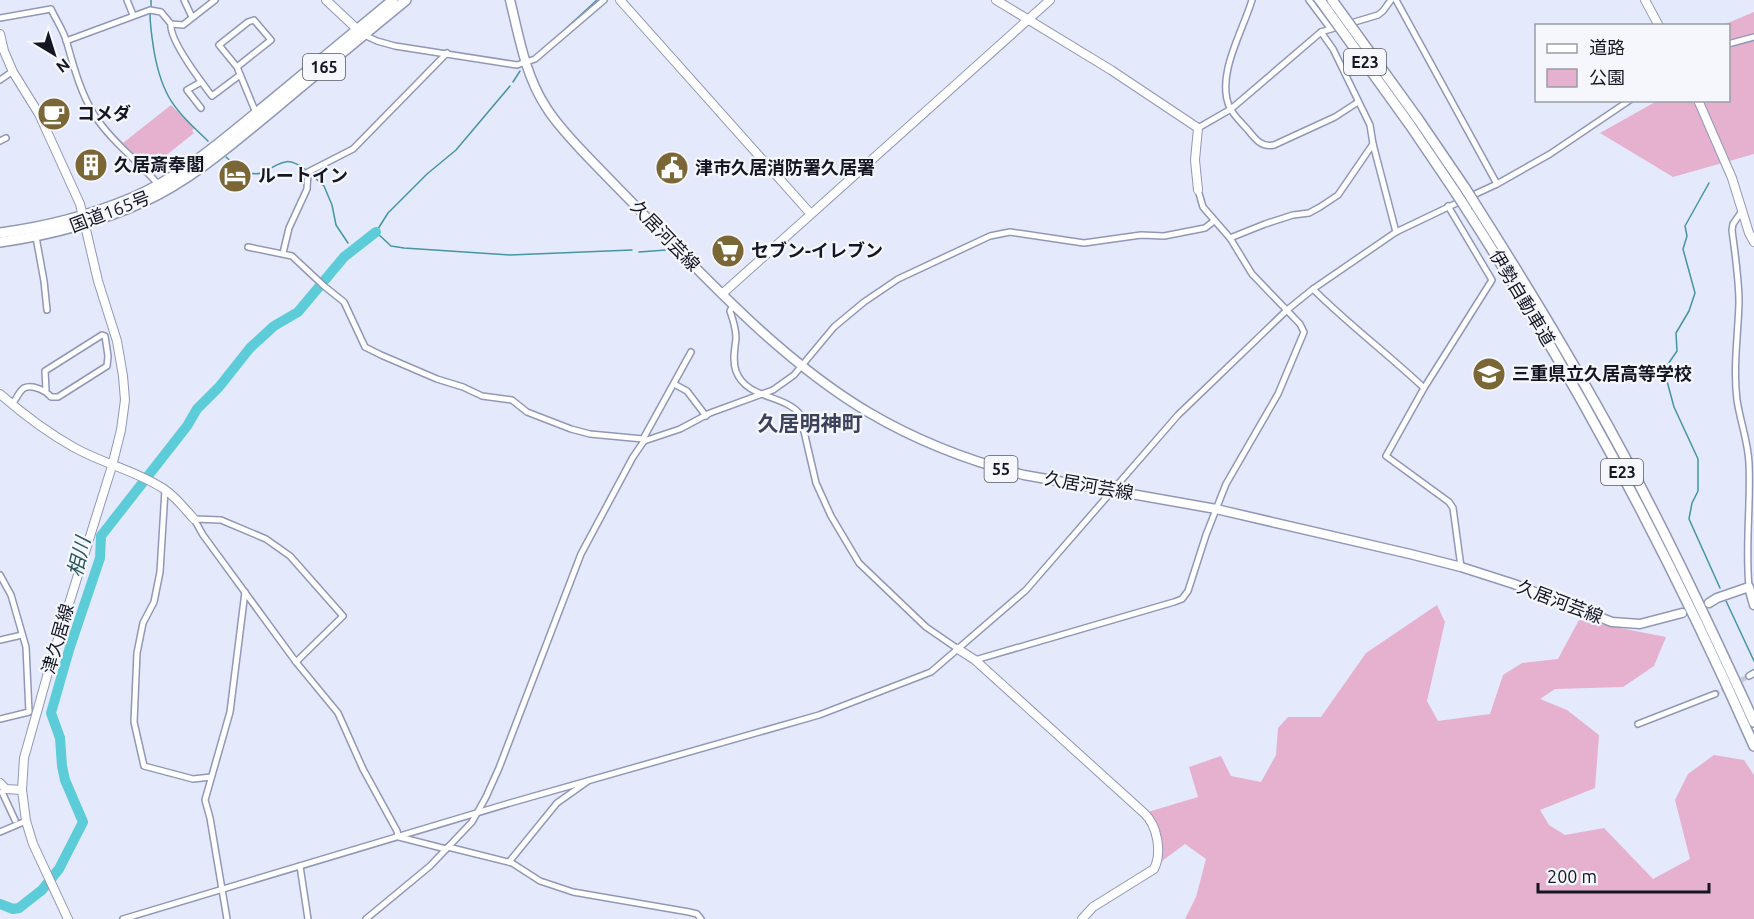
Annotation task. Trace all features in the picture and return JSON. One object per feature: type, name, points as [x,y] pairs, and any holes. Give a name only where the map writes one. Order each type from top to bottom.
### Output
[{"type":"highway","name":"国道165号","points":[[0,242],[36,237],[145,201],[209,162],[361,32],[393,0]]},
{"type":"highway","name":"国道165号","points":[[0,233],[84,220],[158,184],[224,141],[256,113],[406,0]]},
{"type":"highway","name":"伊勢自動車道","points":[[1320,0],[1414,122]]},
{"type":"highway","name":"伊勢自動車道","points":[[1332,0],[1525,283],[1611,431],[1698,600],[1754,722]]},
{"type":"highway","name":"伊勢自動車道","points":[[1472,208],[1586,405],[1635,497],[1689,604],[1754,746]]},
{"type":"main road","name":"久居河芸線","points":[[510,0],[526,63],[539,96],[563,130],[722,294],[802,365],[867,412],[924,442],[963,457],[1024,475],[1216,509],[1461,567],[1514,584],[1612,622],[1640,624],[1682,613]]},
{"type":"main road","points":[[1709,603],[1749,587],[1754,605]]},
{"type":"street","points":[[127,0],[133,15]]},
{"type":"street","points":[[184,0],[192,17]]},
{"type":"street","points":[[66,41],[150,10],[157,10],[171,24],[183,25],[215,0]]},
{"type":"street","points":[[326,0],[361,32],[395,46],[517,65],[535,59],[604,0]]},
{"type":"street","points":[[620,0],[810,213]]},
{"type":"street","points":[[996,0],[1111,70],[1198,128]]},
{"type":"street","points":[[722,294],[1050,0]]},
{"type":"street","points":[[1252,0],[1234,49],[1227,78],[1227,96],[1231,109],[1257,141],[1270,146],[1335,117],[1358,102]]},
{"type":"street","points":[[1309,0],[1330,28]]},
{"type":"street","points":[[1198,128],[1231,109],[1321,32],[1378,15],[1391,0]]},
{"type":"street","points":[[1396,0],[1497,184]]},
{"type":"street","points":[[1645,0],[1658,24]]},
{"type":"street","points":[[0,18],[51,9],[95,116],[107,132],[140,163],[158,184]]},
{"type":"street","points":[[237,68],[271,40],[255,20],[248,22],[219,45],[237,68],[256,113]]},
{"type":"street","points":[[171,24],[170,31],[212,96],[240,75]]},
{"type":"street","points":[[1321,32],[1333,49],[1370,125],[1372,144],[1396,232]]},
{"type":"street","name":"津久居線","points":[[0,34],[13,71],[39,114],[69,178],[84,220],[98,281],[117,341],[123,376],[124,417],[112,466],[32,713],[24,758],[22,790],[26,820],[33,844],[68,919]]},
{"type":"street","points":[[1730,43],[1754,37]]},
{"type":"street","points":[[283,253],[289,228],[307,189],[308,172],[353,149],[447,53]]},
{"type":"street","points":[[0,80],[13,71]]},
{"type":"street","points":[[201,82],[187,90],[201,108]]},
{"type":"street","points":[[123,919],[476,813],[819,715],[920,677],[940,666],[1026,590],[1178,415],[1287,310],[1313,289],[1396,232],[1497,184],[1550,154],[1627,102]]},
{"type":"street","points":[[1699,102],[1732,178],[1754,242]]},
{"type":"street","points":[[975,660],[1182,599],[1188,591],[1216,509],[1233,472],[1278,394],[1303,336],[1302,326],[1252,274],[1230,238],[1203,207],[1198,190],[1195,160],[1198,128]]},
{"type":"street","points":[[1230,238],[1293,215],[1312,212],[1320,207],[1338,195],[1372,144]]},
{"type":"street","points":[[1448,206],[1492,280],[1424,388],[1386,456],[1449,502],[1453,508],[1461,567]]},
{"type":"street","points":[[1742,211],[1733,224],[1732,230],[1739,301],[1736,356],[1737,400],[1749,461],[1750,519],[1747,566],[1749,587]]},
{"type":"street","points":[[248,247],[292,256],[344,302],[365,347],[381,355],[482,396],[512,400],[527,412],[571,429],[590,434],[644,440],[680,429],[706,416],[765,395],[794,375],[834,327],[864,302],[898,279],[990,236],[1010,232],[1084,243],[1141,235],[1164,236],[1205,228],[1214,221]]},
{"type":"street","points":[[36,237],[48,310]]},
{"type":"street","points":[[1313,289],[1336,312],[1424,388]]},
{"type":"street","points":[[734,304],[730,311],[735,331],[734,368],[746,385],[795,409],[800,414],[816,483],[831,516],[859,563],[926,627],[975,660],[1153,823],[1156,833],[1157,857],[1154,869],[1093,907],[1082,919]]},
{"type":"street","points":[[12,404],[22,389],[28,387],[46,390],[51,397],[58,397],[107,366],[105,336],[102,335],[45,371],[46,390]]},
{"type":"street","points":[[366,919],[430,866],[472,822],[499,768],[581,554],[691,352]]},
{"type":"street","points":[[674,384],[687,391],[706,416]]},
{"type":"street","points":[[0,394],[39,426],[76,449],[151,481],[176,498],[194,519],[296,662],[338,713],[363,769],[398,836]]},
{"type":"street","points":[[165,490],[160,572],[154,602],[143,624],[137,653],[134,722],[144,766],[193,779],[212,777]]},
{"type":"street","points":[[194,519],[221,519],[266,539],[290,556],[343,616],[296,662]]},
{"type":"street","points":[[0,575],[11,595],[26,647],[32,713],[0,719]]},
{"type":"street","points":[[227,919],[206,805],[230,712],[245,592]]},
{"type":"street","points":[[0,640],[22,635]]},
{"type":"street","points":[[1638,724],[1715,694]]},
{"type":"street","points":[[509,862],[557,803],[584,786],[589,780]]},
{"type":"street","points":[[15,820],[2,789],[22,790]]},
{"type":"street","points":[[0,832],[26,820]]},
{"type":"street","points":[[398,836],[509,862],[540,881],[573,892],[695,913],[701,919]]},
{"type":"street","points":[[300,866],[308,919]]},
{"type":"green space","points":[[1754,12],[1754,154],[1673,177],[1600,133],[1655,102],[1730,102],[1730,24],[1725,24]]},
{"type":"green space","points":[[171,105],[194,128],[192,131],[194,133],[149,169],[123,143]]},
{"type":"green space","points":[[1437,605],[1445,622],[1427,701],[1438,721],[1490,714],[1503,675],[1522,663],[1558,659],[1579,620],[1666,637],[1654,666],[1623,687],[1555,689],[1540,699],[1567,710],[1599,735],[1595,788],[1540,810],[1549,825],[1565,835],[1604,828],[1653,879],[1690,859],[1675,800],[1688,774],[1714,755],[1744,760],[1754,775],[1754,919],[1185,919],[1196,897],[1206,859],[1185,844],[1162,861],[1158,828],[1148,812],[1198,797],[1189,767],[1221,756],[1231,776],[1261,782],[1276,755],[1278,728],[1288,717],[1321,717],[1366,653]]},
{"type":"waterway","points":[[151,0],[151,8]]},
{"type":"waterway","points":[[549,44],[597,0]]},
{"type":"waterway","points":[[150,13],[157,67],[166,92],[179,111],[208,141]]},
{"type":"waterway","points":[[513,82],[520,71]]},
{"type":"waterway","points":[[510,86],[456,150],[427,174],[388,213],[376,232],[391,246],[404,248],[510,255],[632,250]]},
{"type":"waterway","points":[[226,157],[237,167],[256,174],[282,162],[292,162],[306,170]]},
{"type":"waterway","points":[[312,175],[324,186],[332,205],[336,225],[348,243]]},
{"type":"waterway","points":[[1709,183],[1685,226],[1687,236],[1683,249],[1695,293],[1689,311],[1676,333],[1677,351],[1664,370],[1674,407],[1698,459],[1698,491],[1692,503],[1689,519],[1720,588]]},
{"type":"waterway","name":"相川","points":[[0,904],[13,909],[19,908],[42,890],[59,869],[83,822],[65,780],[60,738],[51,713],[69,650],[100,558],[101,536],[187,426],[197,409],[219,387],[250,348],[274,326],[298,312],[344,257],[376,232]]},
{"type":"waterway","points":[[639,252],[666,250]]},
{"type":"waterway","points":[[1726,601],[1754,661]]},
{"type":"tunnel","points":[[1715,694],[1749,676]]},
{"type":"place","name":"コメダ","points":[[54,114]]},
{"type":"place","name":"久居斎奉閣","points":[[91,165]]},
{"type":"place","name":"津市久居消防署久居署","points":[[672,168]]},
{"type":"place","name":"ルートイン","points":[[235,176]]},
{"type":"place","name":"セブン-イレブン","points":[[728,251]]},
{"type":"place","name":"三重県立久居高等学校","points":[[1489,374]]},
{"type":"district","name":"久居明神町","points":[[810,424]]}]
